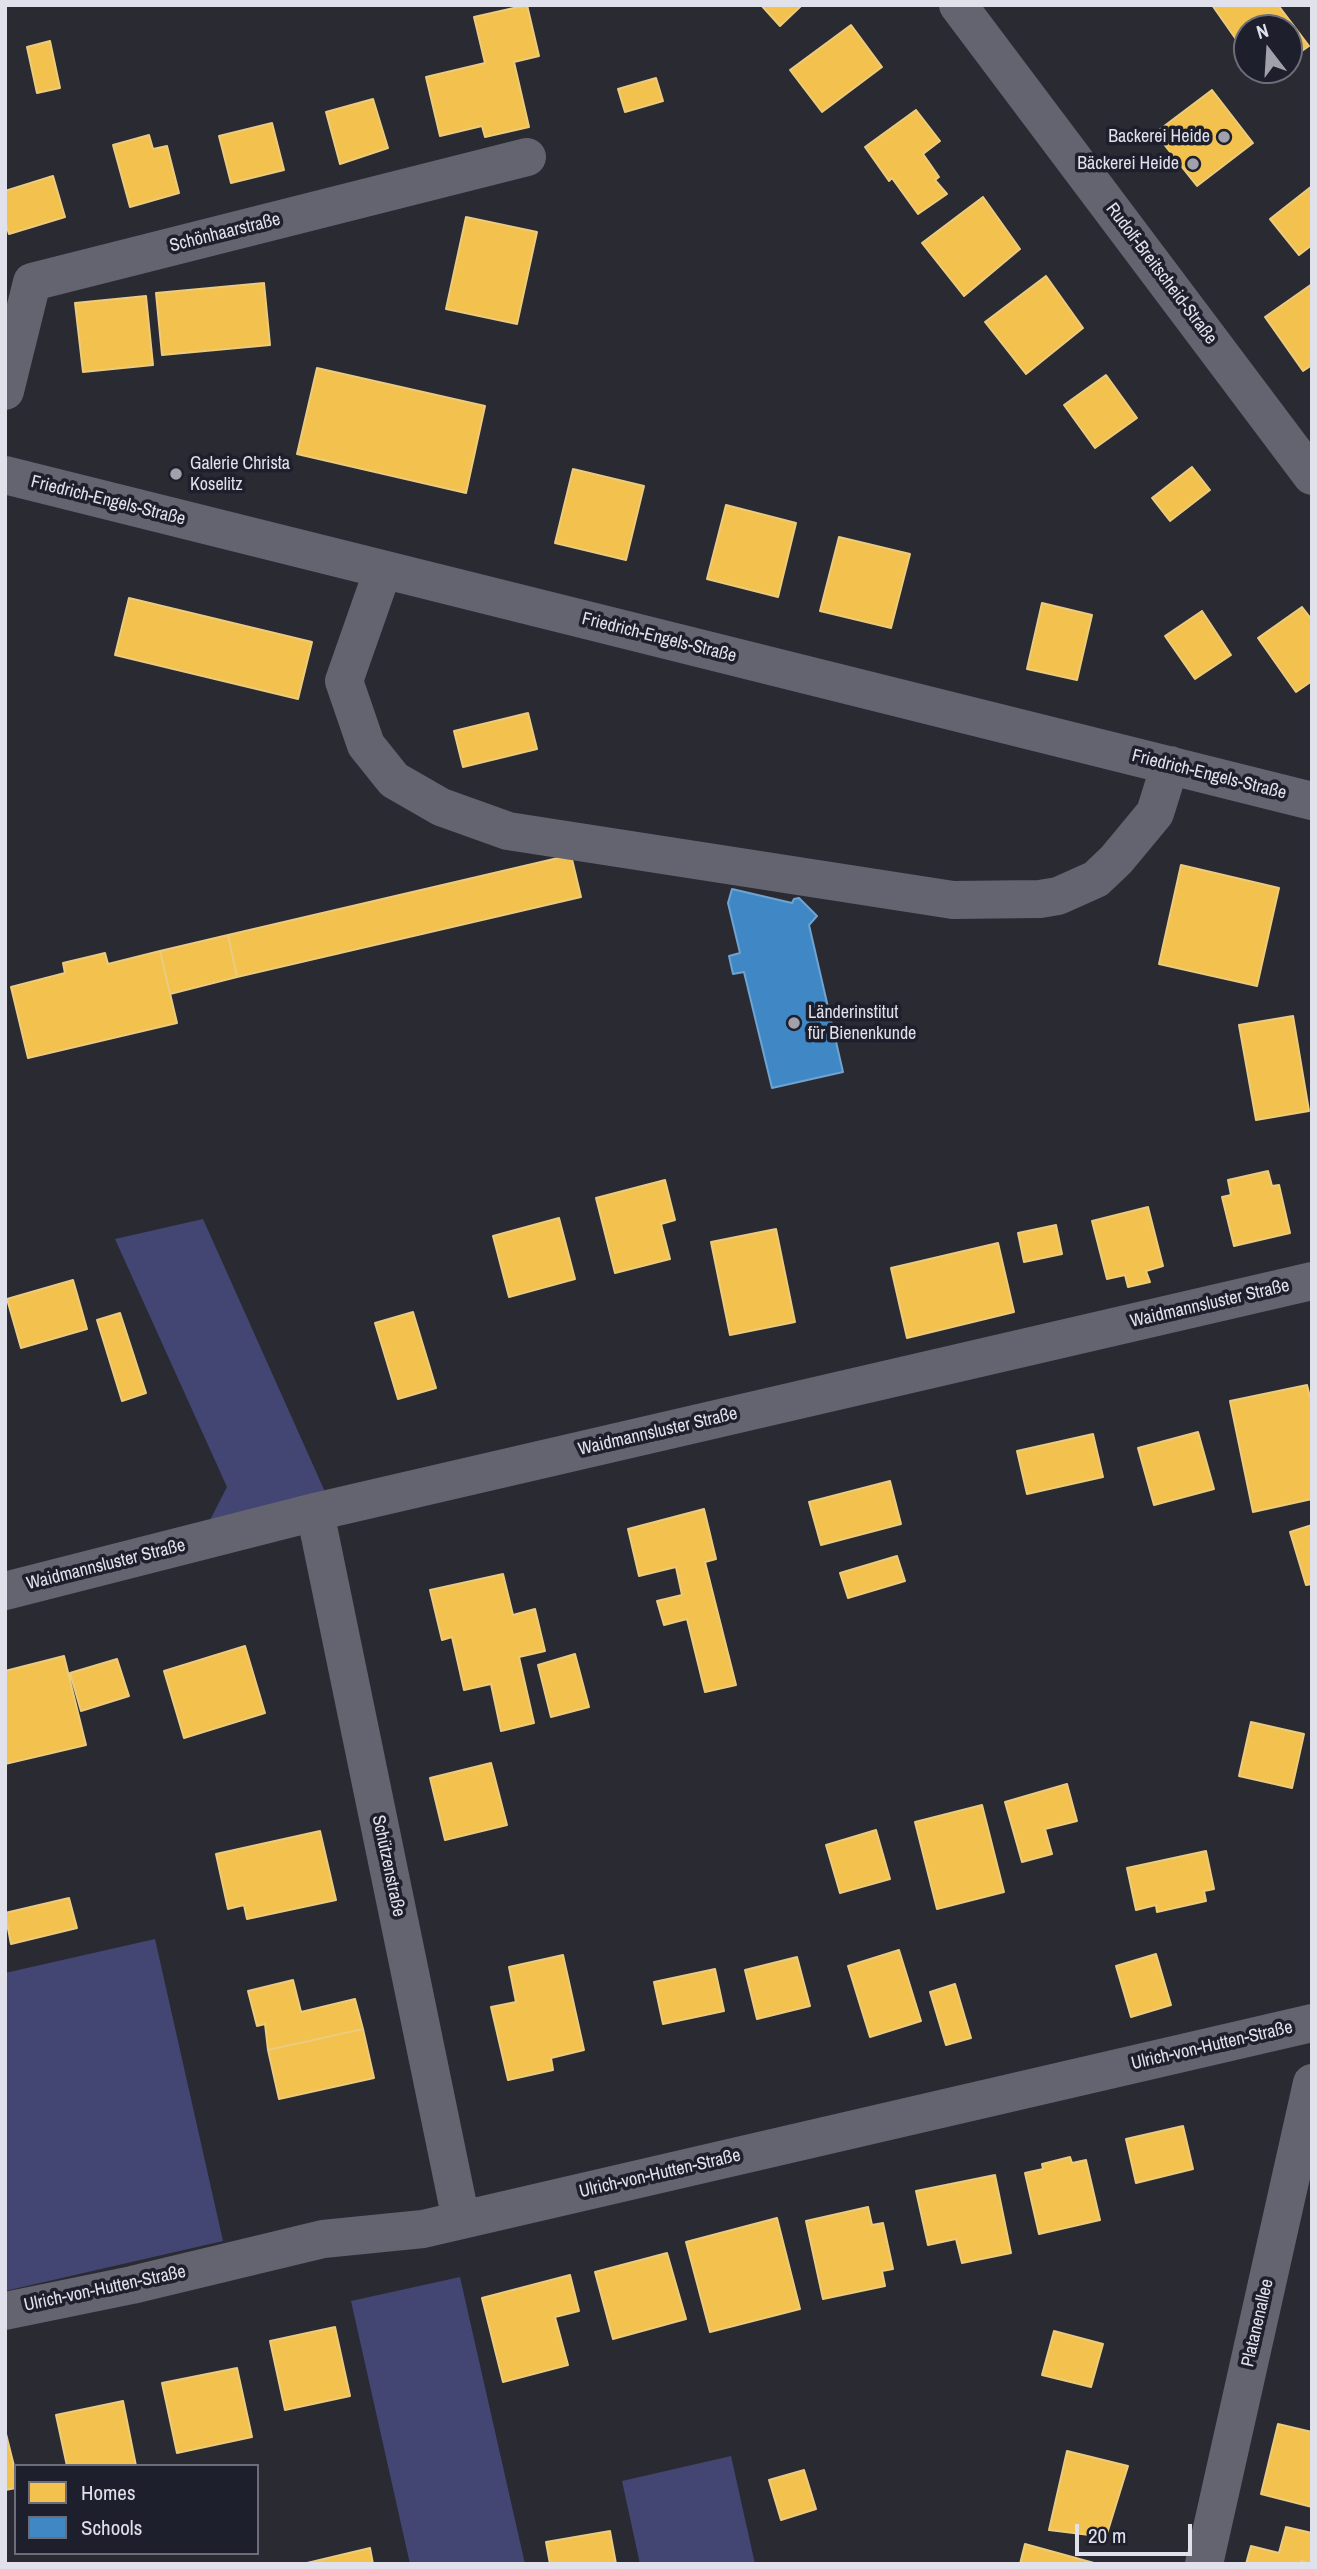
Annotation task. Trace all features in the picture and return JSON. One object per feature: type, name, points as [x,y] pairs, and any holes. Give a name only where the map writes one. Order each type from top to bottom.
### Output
[{"type":"street","name":"Rudolf-Breitscheid-Straße","points":[[958,5],[1306,456]]},
{"type":"street","name":"Schönhaarstraße","points":[[5,391],[32,282],[527,157]]},
{"type":"street","name":"Friedrich-Engels-Straße","points":[[5,475],[1312,801]]},
{"type":"street","points":[[383,569],[344,681],[366,745],[394,780],[441,807],[508,831],[953,900],[1040,899],[1058,896],[1096,879],[1116,860],[1155,813],[1170,765]]},
{"type":"street","name":"Waidmannsluster Straße","points":[[5,1591],[315,1512],[1312,1281]]},
{"type":"street","name":"Schützenstraße","points":[[315,1512],[461,2220]]},
{"type":"street","name":"Ulrich-von-Hutten-Straße","points":[[5,2311],[132,2285],[323,2239],[423,2229],[1312,2023]]},
{"type":"street","name":"Platanenallee","points":[[1204,2564],[1312,2083]]},
{"type":"shaded area","points":[[203,1219],[326,1494],[210,1520],[227,1487],[115,1239]]},
{"type":"shaded area","points":[[155,1939],[223,2241],[5,2291],[5,1973]]},
{"type":"shaded area","points":[[460,2277],[525,2564],[410,2564],[351,2301]]},
{"type":"shaded area","points":[[731,2456],[755,2564],[640,2564],[622,2481]]},
{"type":"building: Homes","points":[[527,5],[539,56],[514,62],[529,127],[485,137],[482,126],[440,136],[426,77],[485,63],[474,17]]},
{"type":"building: Homes","points":[[761,5],[802,5],[780,26]]},
{"type":"building: Homes","points":[[1212,5],[1278,5],[1285,14],[1233,14],[1233,35]]},
{"type":"building: Homes","points":[[851,25],[882,67],[822,112],[790,70]]},
{"type":"building: Homes","points":[[1303,38],[1309,46],[1303,50]]},
{"type":"building: Homes","points":[[50,41],[60,88],[37,93],[27,47]]},
{"type":"building: Homes","points":[[656,78],[663,101],[625,112],[618,89]]},
{"type":"building: Homes","points":[[1212,90],[1253,143],[1197,186],[1155,133]]},
{"type":"building: Homes","points":[[373,99],[388,148],[340,164],[326,112]]},
{"type":"building: Homes","points":[[916,110],[940,141],[923,154],[939,177],[935,180],[947,194],[918,214],[892,178],[889,181],[865,147]]},
{"type":"building: Homes","points":[[272,123],[284,170],[231,183],[219,136]]},
{"type":"building: Homes","points":[[149,135],[153,149],[167,146],[179,193],[130,207],[113,145]]},
{"type":"building: Homes","points":[[53,176],[65,217],[9,234],[5,221],[5,191]]},
{"type":"building: Homes","points":[[1312,186],[1312,245],[1299,255],[1270,219]]},
{"type":"building: Homes","points":[[983,197],[1020,249],[964,296],[922,243]]},
{"type":"building: Homes","points":[[466,217],[537,232],[517,324],[446,309]]},
{"type":"building: Homes","points":[[1046,276],[1083,328],[1026,374],[985,322]]},
{"type":"building: Homes","points":[[264,283],[270,345],[162,355],[156,293]]},
{"type":"building: Homes","points":[[1312,284],[1312,365],[1303,371],[1265,317]]},
{"type":"building: Homes","points":[[146,296],[153,365],[83,372],[75,303]]},
{"type":"building: Homes","points":[[317,368],[485,406],[466,493],[297,454]]},
{"type":"building: Homes","points":[[1106,375],[1137,418],[1095,448],[1064,405]]},
{"type":"building: Homes","points":[[1192,467],[1210,490],[1170,521],[1152,498]]},
{"type":"building: Homes","points":[[573,469],[644,486],[626,560],[555,543]]},
{"type":"building: Homes","points":[[726,505],[796,523],[778,597],[707,579]]},
{"type":"building: Homes","points":[[839,537],[910,554],[891,628],[820,611]]},
{"type":"building: Homes","points":[[129,598],[312,642],[298,699],[115,655]]},
{"type":"building: Homes","points":[[1042,603],[1092,615],[1077,680],[1027,669]]},
{"type":"building: Homes","points":[[1302,607],[1312,620],[1312,681],[1296,692],[1258,638]]},
{"type":"building: Homes","points":[[1202,611],[1231,655],[1195,679],[1165,636]]},
{"type":"building: Homes","points":[[528,713],[537,749],[463,767],[454,731]]},
{"type":"building: Homes","points":[[571,855],[581,897],[237,977],[228,935]]},
{"type":"building: Homes","points":[[1181,865],[1279,888],[1257,986],[1159,964]]},
{"type":"building: Homes","points":[[228,935],[237,977],[170,994],[160,951]]},
{"type":"building: Homes","points":[[160,951],[177,1023],[28,1058],[11,987],[65,973],[63,963],[105,953],[108,964]]},
{"type":"building: Homes","points":[[1293,1016],[1309,1111],[1256,1120],[1239,1025]]},
{"type":"building: Homes","points":[[1268,1171],[1272,1186],[1279,1185],[1290,1233],[1234,1246],[1222,1197],[1231,1195],[1228,1180]]},
{"type":"building: Homes","points":[[665,1180],[675,1220],[661,1224],[670,1259],[615,1273],[596,1198]]},
{"type":"building: Homes","points":[[1148,1207],[1163,1266],[1146,1271],[1150,1282],[1128,1287],[1125,1275],[1107,1279],[1092,1221]]},
{"type":"building: Homes","points":[[559,1218],[575,1279],[509,1297],[493,1236]]},
{"type":"building: Homes","points":[[1056,1225],[1062,1254],[1024,1262],[1018,1233]]},
{"type":"building: Homes","points":[[776,1229],[795,1322],[730,1335],[711,1242]]},
{"type":"building: Homes","points":[[998,1243],[1014,1312],[907,1338],[891,1268]]},
{"type":"building: Homes","points":[[73,1280],[87,1329],[21,1348],[7,1299]]},
{"type":"building: Homes","points":[[413,1312],[436,1388],[398,1399],[375,1323]]},
{"type":"building: Homes","points":[[120,1313],[146,1393],[122,1401],[97,1320]]},
{"type":"building: Homes","points":[[1307,1385],[1312,1405],[1312,1499],[1253,1512],[1230,1401]]},
{"type":"building: Homes","points":[[1198,1432],[1214,1489],[1154,1505],[1138,1448]]},
{"type":"building: Homes","points":[[1093,1434],[1103,1477],[1027,1494],[1017,1451]]},
{"type":"building: Homes","points":[[890,1481],[901,1524],[821,1545],[809,1502]]},
{"type":"building: Homes","points":[[704,1509],[716,1559],[705,1562],[736,1685],[705,1692],[687,1619],[664,1625],[657,1601],[682,1595],[676,1567],[639,1576],[628,1529]]},
{"type":"building: Homes","points":[[1312,1525],[1312,1584],[1306,1585],[1290,1532]]},
{"type":"building: Homes","points":[[897,1556],[905,1581],[848,1598],[840,1573]]},
{"type":"building: Homes","points":[[503,1574],[513,1615],[535,1609],[545,1651],[519,1657],[534,1723],[501,1731],[491,1684],[464,1690],[452,1637],[442,1640],[430,1590]]},
{"type":"building: Homes","points":[[245,1646],[265,1713],[184,1738],[164,1671]]},
{"type":"building: Homes","points":[[575,1654],[589,1707],[551,1717],[538,1665]]},
{"type":"building: Homes","points":[[64,1656],[86,1745],[5,1764],[5,1671]]},
{"type":"building: Homes","points":[[117,1659],[129,1696],[81,1711],[70,1673]]},
{"type":"building: Homes","points":[[1251,1722],[1304,1734],[1292,1788],[1239,1776]]},
{"type":"building: Homes","points":[[491,1763],[507,1825],[445,1840],[430,1778]]},
{"type":"building: Homes","points":[[1067,1784],[1077,1821],[1045,1829],[1052,1854],[1022,1862],[1005,1802]]},
{"type":"building: Homes","points":[[982,1805],[1004,1892],[937,1909],[915,1822]]},
{"type":"building: Homes","points":[[876,1830],[890,1879],[840,1893],[826,1845]]},
{"type":"building: Homes","points":[[320,1831],[336,1900],[247,1919],[244,1905],[228,1909],[216,1854]]},
{"type":"building: Homes","points":[[1206,1851],[1214,1889],[1204,1891],[1206,1901],[1157,1912],[1156,1905],[1136,1910],[1127,1868]]},
{"type":"building: Homes","points":[[69,1898],[77,1928],[11,1944],[5,1913]]},
{"type":"building: Homes","points":[[899,1950],[921,2021],[870,2037],[848,1966]]},
{"type":"building: Homes","points":[[1156,1954],[1171,2005],[1131,2017],[1116,1966]]},
{"type":"building: Homes","points":[[563,1955],[584,2050],[551,2058],[553,2070],[508,2080],[491,2007],[516,2002],[509,1967]]},
{"type":"building: Homes","points":[[797,1957],[810,2006],[757,2019],[745,1970]]},
{"type":"building: Homes","points":[[715,1969],[724,2011],[663,2024],[654,1982]]},
{"type":"building: Homes","points":[[293,1980],[301,2012],[355,1999],[363,2029],[268,2050],[265,2024],[257,2026],[248,1991]]},
{"type":"building: Homes","points":[[955,1984],[971,2038],[946,2045],[930,1992]]},
{"type":"building: Homes","points":[[363,2029],[374,2078],[279,2099],[268,2050]]},
{"type":"building: Homes","points":[[1183,2126],[1193,2169],[1136,2183],[1126,2139]]},
{"type":"building: Homes","points":[[1070,2157],[1072,2163],[1086,2160],[1100,2220],[1039,2234],[1025,2173],[1043,2169],[1042,2164]]},
{"type":"building: Homes","points":[[995,2175],[1011,2253],[962,2263],[956,2239],[928,2245],[916,2191]]},
{"type":"building: Homes","points":[[868,2207],[872,2225],[883,2223],[893,2269],[882,2271],[885,2286],[823,2299],[806,2221]]},
{"type":"building: Homes","points":[[777,2218],[800,2309],[710,2332],[686,2242]]},
{"type":"building: Homes","points":[[667,2253],[686,2319],[613,2339],[595,2272]]},
{"type":"building: Homes","points":[[570,2275],[579,2311],[555,2317],[568,2365],[503,2382],[482,2298]]},
{"type":"building: Homes","points":[[335,2327],[350,2396],[285,2410],[270,2341]]},
{"type":"building: Homes","points":[[1054,2331],[1103,2344],[1091,2387],[1042,2375]]},
{"type":"building: Homes","points":[[237,2368],[252,2437],[177,2453],[162,2383]]},
{"type":"building: Homes","points":[[123,2401],[136,2464],[67,2464],[56,2415]]},
{"type":"building: Homes","points":[[1278,2424],[1312,2432],[1312,2507],[1261,2494]]},
{"type":"building: Homes","points":[[5,2430],[14,2466],[14,2488],[5,2490]]},
{"type":"building: Homes","points":[[1067,2451],[1128,2466],[1106,2537],[1049,2530]]},
{"type":"building: Homes","points":[[804,2470],[816,2509],[781,2520],[769,2480]]},
{"type":"building: Homes","points":[[1286,2527],[1312,2533],[1312,2564],[1301,2561],[1300,2564],[1246,2564],[1251,2546],[1279,2553]]},
{"type":"building: Homes","points":[[610,2531],[616,2564],[550,2564],[546,2542]]},
{"type":"building: Homes","points":[[1025,2544],[1094,2563],[1094,2564],[1020,2564]]},
{"type":"building: Homes","points":[[370,2548],[373,2564],[307,2564],[307,2563]]},
{"type":"building: Schools","name":"Länderinstitut für Bienenkunde","points":[[732,889],[792,903],[799,898],[817,916],[809,925],[843,1072],[772,1088],[744,972],[733,974],[729,956],[740,953],[728,903]]},
{"type":"place","name":"Backerei Heide","points":[[1224,137]]},
{"type":"place","name":"Bäckerei Heide","points":[[1193,164]]},
{"type":"place","name":"Galerie Christa Koselitz","points":[[176,474]]},
{"type":"place","name":"Länderinstitut für Bienenkunde","points":[[794,1023]]}]
